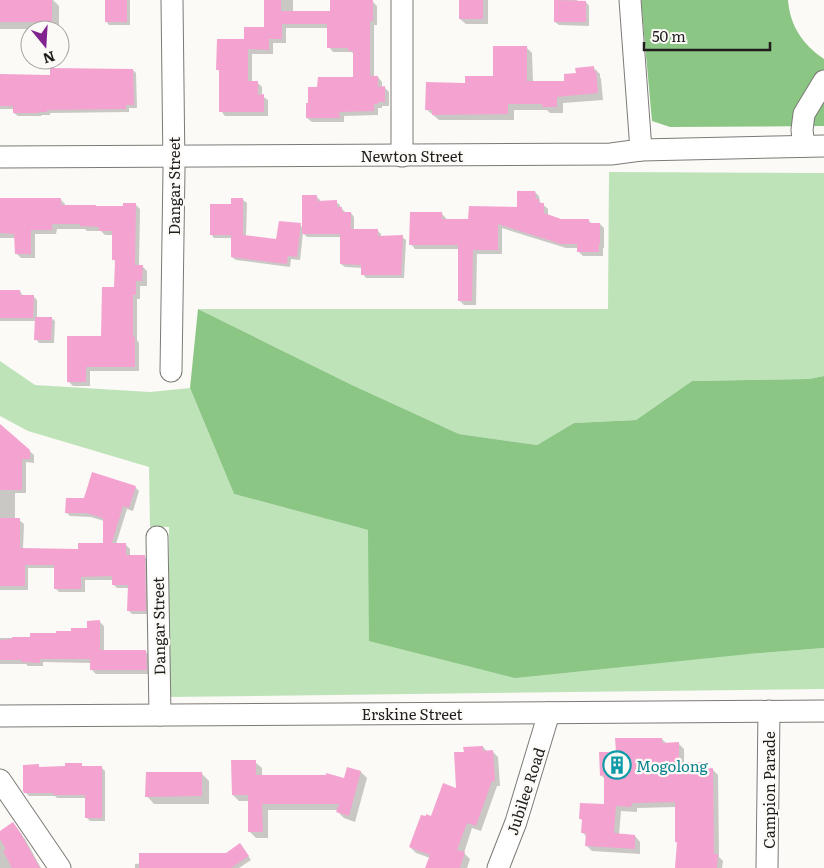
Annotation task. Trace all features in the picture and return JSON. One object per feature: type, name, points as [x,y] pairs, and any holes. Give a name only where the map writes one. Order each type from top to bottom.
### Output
[{"type":"street","name":"Dangar Street","points":[[171,371],[174,155],[172,0]]},
{"type":"street","points":[[402,0],[402,156]]},
{"type":"street","points":[[630,0],[641,150]]},
{"type":"street","points":[[814,146],[802,130],[804,114],[824,81]]},
{"type":"street","name":"Newton Street","points":[[0,157],[611,154],[641,150],[814,146]]},
{"type":"street","name":"Dangar Street","points":[[157,537],[160,715]]},
{"type":"street","name":"Campion Parade","points":[[767,868],[769,711]]},
{"type":"street","name":"Erskine Street","points":[[0,716],[824,711]]},
{"type":"street","name":"Jubilee Road","points":[[498,868],[516,822],[549,713]]},
{"type":"street","points":[[0,780],[60,868]]},
{"type":"green space","points":[[641,0],[788,0],[789,9],[799,34],[810,48],[824,59],[824,126],[670,127],[652,121]]},
{"type":"green space","points":[[609,172],[824,173],[824,376],[809,379],[692,381],[636,420],[574,423],[537,445],[459,434],[352,385],[198,309],[608,309]]},
{"type":"green space","points":[[198,309],[352,385],[459,434],[537,445],[574,423],[636,420],[692,381],[809,379],[824,376],[824,648],[515,678],[369,641],[368,530],[234,494],[190,388]]},
{"type":"green space","points":[[0,361],[35,385],[150,392],[190,388],[234,494],[368,530],[749,654],[824,648],[824,689],[169,697],[169,527],[150,527],[149,467],[28,431],[0,416]]},
{"type":"building","points":[[0,0],[52,0],[52,20],[0,22]]},
{"type":"building","points":[[105,0],[127,0],[127,22],[105,22]]},
{"type":"building","points":[[264,0],[281,0],[281,11],[330,11],[330,0],[373,0],[373,21],[370,21],[370,76],[378,76],[378,87],[385,86],[385,102],[374,104],[374,111],[339,112],[340,118],[306,118],[308,87],[317,87],[318,77],[353,77],[353,51],[348,51],[348,48],[327,48],[327,24],[282,24],[282,39],[269,39],[269,50],[248,49],[248,81],[258,81],[258,95],[264,94],[264,112],[219,112],[219,70],[216,70],[217,39],[244,39],[244,27],[264,27]]},
{"type":"building","points":[[459,0],[483,0],[483,19],[459,19]]},
{"type":"building","points":[[554,0],[586,1],[586,22],[554,22]]},
{"type":"building","points":[[493,46],[527,46],[527,81],[564,81],[564,74],[576,73],[575,68],[594,66],[598,93],[557,97],[557,107],[542,107],[542,104],[508,104],[508,114],[432,115],[432,110],[425,110],[426,82],[465,83],[465,76],[493,76]]},
{"type":"building","points":[[70,68],[133,69],[134,105],[126,105],[126,109],[47,110],[47,112],[39,113],[13,113],[13,106],[0,106],[0,74],[50,75],[50,70],[70,70]]},
{"type":"building","points":[[517,191],[535,191],[536,199],[539,199],[539,203],[544,203],[544,213],[561,219],[589,219],[589,223],[600,223],[599,252],[577,252],[577,244],[561,244],[498,224],[498,250],[473,250],[472,301],[458,301],[458,245],[409,245],[410,212],[442,212],[442,219],[468,219],[469,206],[517,207]]},
{"type":"building","points":[[302,195],[317,195],[317,201],[337,200],[337,207],[342,207],[342,212],[351,212],[351,229],[378,229],[378,236],[403,235],[401,275],[361,275],[361,265],[340,264],[340,234],[302,234]]},
{"type":"building","points":[[0,198],[61,198],[61,205],[123,206],[123,203],[136,203],[135,265],[143,265],[142,281],[136,281],[136,295],[133,295],[135,367],[86,367],[86,382],[67,382],[67,336],[101,336],[102,287],[114,287],[115,260],[112,260],[112,231],[99,231],[99,227],[80,226],[80,224],[52,224],[52,230],[31,230],[31,254],[15,254],[14,234],[0,233]]},
{"type":"building","points":[[231,198],[243,198],[243,235],[276,239],[279,221],[301,223],[297,257],[288,256],[287,264],[231,257],[231,235],[210,235],[210,204],[231,204]]},
{"type":"building","points":[[0,290],[20,290],[20,295],[34,295],[33,318],[0,318]]},
{"type":"building","points":[[35,317],[52,317],[51,340],[34,340]]},
{"type":"building","points":[[0,424],[30,450],[30,459],[22,459],[22,490],[0,490]]},
{"type":"building","points":[[92,472],[136,486],[129,508],[123,506],[112,543],[126,543],[126,555],[145,555],[146,611],[127,611],[128,585],[112,585],[112,576],[81,577],[81,589],[54,589],[54,565],[25,565],[25,586],[0,586],[0,518],[20,518],[20,548],[78,549],[78,543],[103,543],[103,518],[86,513],[65,513],[66,498],[84,498]]},
{"type":"building","points":[[100,620],[100,650],[146,650],[147,670],[90,670],[90,659],[40,659],[40,663],[22,662],[22,660],[0,660],[0,640],[12,639],[12,637],[30,637],[30,633],[56,633],[56,631],[71,631],[71,628],[87,628],[87,621]]},
{"type":"building","points":[[615,738],[662,738],[662,743],[679,742],[679,762],[702,762],[703,769],[713,768],[714,854],[718,854],[717,868],[675,868],[677,842],[675,842],[675,802],[632,803],[631,807],[616,806],[614,833],[635,835],[635,849],[585,846],[586,833],[581,833],[582,819],[579,819],[580,803],[604,804],[604,775],[600,776],[599,752],[616,752]]},
{"type":"building","points":[[483,746],[483,751],[493,750],[495,781],[492,781],[476,826],[467,823],[457,850],[465,852],[460,868],[425,868],[430,855],[409,847],[421,815],[431,816],[443,783],[456,788],[454,752],[464,752],[463,747]]},
{"type":"building","points":[[231,760],[256,760],[256,775],[326,775],[326,773],[344,778],[347,767],[361,771],[349,816],[336,812],[339,804],[262,804],[263,832],[248,832],[248,795],[232,795]]},
{"type":"building","points":[[65,763],[82,763],[82,766],[102,766],[102,818],[85,818],[85,795],[24,793],[23,765],[39,764],[39,767],[65,766]]},
{"type":"building","points":[[146,772],[202,772],[202,796],[145,797]]},
{"type":"building","points":[[13,822],[40,868],[12,868],[3,851],[6,849],[0,839],[0,831]]},
{"type":"building","points":[[240,843],[249,856],[231,868],[139,868],[139,853],[226,853]]},
{"type":"place","name":"Mogolong","points":[[617,765]]}]
